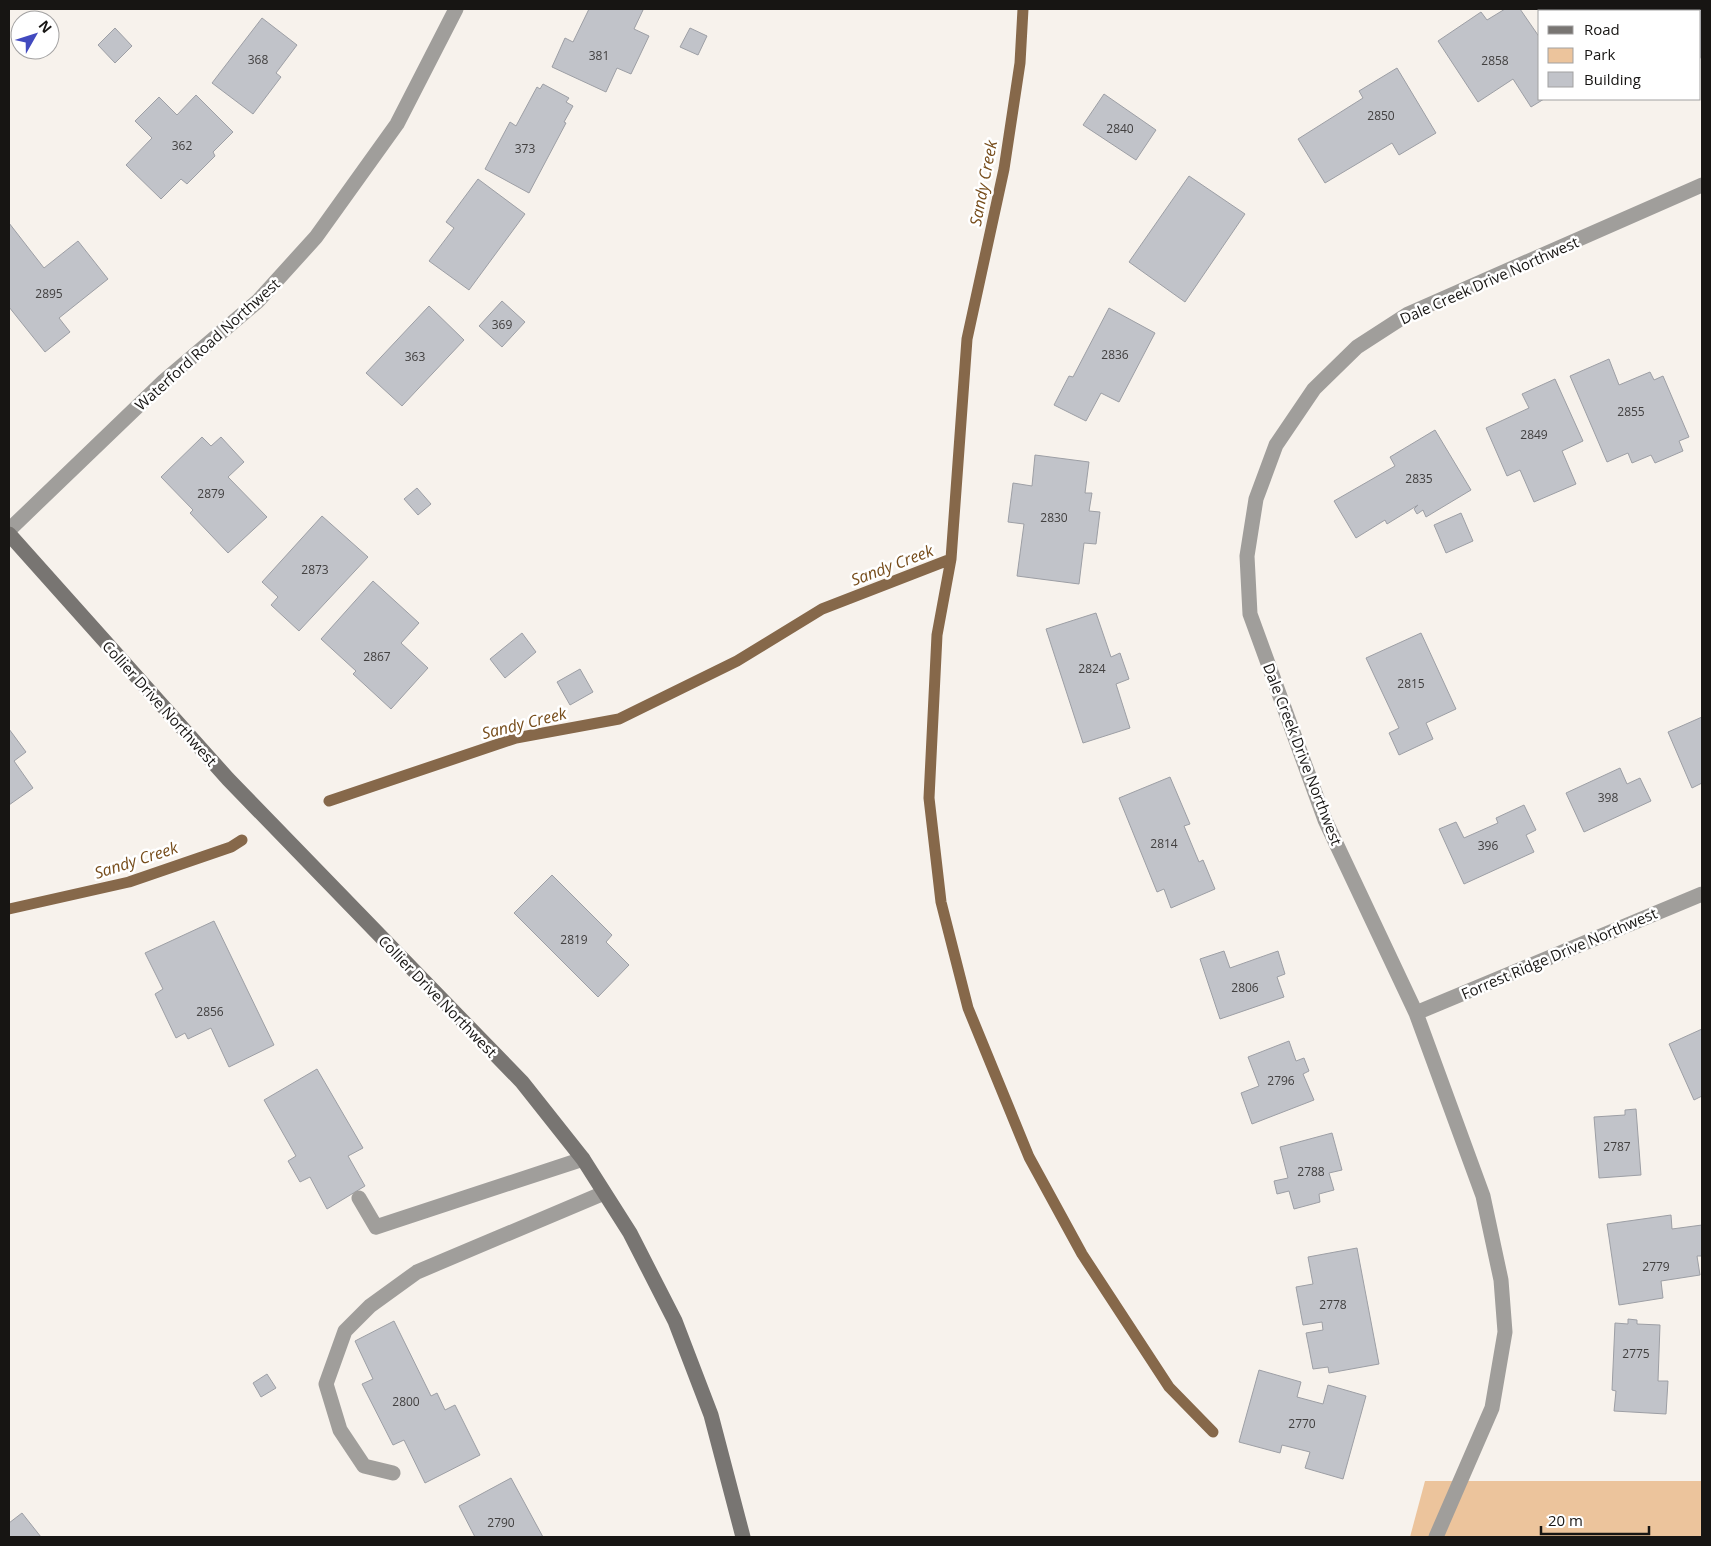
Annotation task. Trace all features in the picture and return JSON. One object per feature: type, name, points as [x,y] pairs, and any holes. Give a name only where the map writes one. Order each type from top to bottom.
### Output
[{"type":"main road","name":"Collier Drive Northwest","points":[[9,534],[228,779],[522,1082],[583,1159],[630,1234],[675,1321],[711,1415],[743,1537]]},
{"type":"street","name":"Waterford Road Northwest","points":[[9,530],[164,381],[258,301],[316,237],[397,124],[456,9]]},
{"type":"street","name":"Dale Creek Drive Northwest","points":[[1436,1537],[1492,1408],[1505,1332],[1501,1280],[1483,1196],[1416,1013],[1325,820],[1250,614],[1247,556],[1256,499],[1276,445],[1314,389],[1357,347],[1408,314],[1702,185]]},
{"type":"street","name":"Forrest Ridge Drive Northwest","points":[[1416,1013],[1702,894]]},
{"type":"street","points":[[359,1198],[376,1227],[583,1159]]},
{"type":"street","points":[[394,1473],[364,1466],[340,1430],[326,1384],[345,1331],[370,1306],[417,1272],[604,1193]]},
{"type":"green space","points":[[1425,1481],[1702,1481],[1702,1537],[1410,1537]]},
{"type":"building","points":[[589,9],[643,10],[634,29],[649,36],[631,74],[617,68],[606,92],[552,67],[565,38],[573,42]]},
{"type":"building","points":[[1505,9],[1520,9],[1538,35],[1538,100],[1542,100],[1531,107],[1513,79],[1478,102],[1438,41],[1481,12],[1487,20]]},
{"type":"building","points":[[1702,9],[1702,60],[1701,10],[1690,10]]},
{"type":"building","points":[[262,18],[297,45],[276,73],[281,77],[253,114],[212,83]]},
{"type":"building","points":[[115,28],[132,46],[115,63],[98,45]]},
{"type":"building","points":[[690,28],[707,36],[698,55],[680,47]]},
{"type":"building","points":[[1397,68],[1436,133],[1399,155],[1392,143],[1325,183],[1298,139],[1363,98],[1359,91]]},
{"type":"building","points":[[543,84],[569,98],[566,102],[573,106],[529,193],[485,169],[510,122],[516,126],[537,87],[540,89]]},
{"type":"building","points":[[1104,94],[1156,130],[1136,160],[1083,125]]},
{"type":"building","points":[[196,95],[233,132],[213,152],[215,156],[187,184],[181,179],[161,199],[126,165],[152,138],[135,121],[159,97],[177,115]]},
{"type":"building","points":[[1189,176],[1245,214],[1185,302],[1129,262]]},
{"type":"building","points":[[478,179],[525,214],[469,290],[429,261],[454,228],[446,222]]},
{"type":"building","points":[[9,223],[44,268],[78,241],[108,279],[59,318],[70,332],[45,352],[9,307]]},
{"type":"building","points":[[502,301],[525,322],[502,347],[479,326]]},
{"type":"building","points":[[429,306],[464,340],[402,406],[366,373]]},
{"type":"building","points":[[1109,308],[1155,333],[1119,402],[1101,393],[1086,421],[1054,405],[1069,376],[1073,377]]},
{"type":"building","points":[[1609,359],[1619,385],[1650,372],[1654,380],[1663,376],[1689,437],[1679,441],[1683,451],[1655,463],[1651,455],[1632,463],[1628,453],[1607,462],[1570,376]]},
{"type":"building","points":[[1555,379],[1583,441],[1562,451],[1576,484],[1534,502],[1520,470],[1507,476],[1486,428],[1529,408],[1522,394]]},
{"type":"building","points":[[1435,430],[1471,490],[1426,517],[1423,510],[1417,514],[1414,509],[1418,505],[1387,524],[1385,520],[1356,538],[1334,501],[1395,466],[1390,457]]},
{"type":"building","points":[[202,437],[211,446],[221,437],[244,462],[228,477],[267,517],[228,553],[190,513],[193,510],[161,477]]},
{"type":"building","points":[[1035,455],[1089,462],[1085,493],[1092,493],[1089,511],[1100,512],[1096,544],[1084,543],[1079,584],[1017,576],[1024,524],[1008,522],[1013,483],[1032,486]]},
{"type":"building","points":[[417,488],[431,504],[418,515],[404,499]]},
{"type":"building","points":[[1461,513],[1473,541],[1446,553],[1434,525]]},
{"type":"building","points":[[322,516],[368,557],[299,631],[271,605],[278,597],[262,582]]},
{"type":"building","points":[[373,581],[419,623],[401,643],[428,668],[391,709],[353,674],[356,671],[321,639]]},
{"type":"building","points":[[1096,613],[1111,657],[1120,653],[1129,679],[1116,684],[1130,728],[1083,743],[1046,629]]},
{"type":"building","points":[[522,633],[536,652],[505,678],[490,659]]},
{"type":"building","points":[[1421,633],[1456,709],[1426,723],[1433,739],[1399,755],[1389,733],[1399,728],[1366,658]]},
{"type":"building","points":[[580,669],[593,692],[570,705],[557,682]]},
{"type":"building","points":[[1702,717],[1702,783],[1692,788],[1668,732]]},
{"type":"building","points":[[9,729],[26,752],[14,761],[33,788],[9,805]]},
{"type":"building","points":[[1620,768],[1627,784],[1640,778],[1651,801],[1584,832],[1566,793]]},
{"type":"building","points":[[1170,777],[1190,824],[1184,826],[1199,862],[1203,860],[1215,889],[1171,908],[1164,889],[1157,892],[1119,798]]},
{"type":"building","points":[[1524,805],[1536,830],[1526,835],[1534,852],[1464,884],[1439,829],[1456,822],[1464,838],[1498,823],[1496,818]]},
{"type":"building","points":[[552,875],[612,935],[606,942],[629,965],[598,997],[514,913]]},
{"type":"building","points":[[214,921],[274,1045],[229,1067],[211,1028],[188,1039],[185,1033],[176,1038],[155,994],[163,989],[145,953]]},
{"type":"building","points":[[1224,951],[1230,968],[1278,951],[1285,974],[1277,977],[1284,997],[1220,1019],[1200,959]]},
{"type":"building","points":[[1702,1029],[1702,1096],[1694,1100],[1669,1044]]},
{"type":"building","points":[[1289,1041],[1296,1061],[1304,1058],[1309,1071],[1303,1074],[1314,1100],[1252,1124],[1241,1093],[1259,1086],[1248,1057]]},
{"type":"building","points":[[317,1069],[363,1148],[348,1156],[365,1186],[327,1209],[310,1177],[300,1182],[288,1161],[296,1156],[264,1100]]},
{"type":"building","points":[[1636,1109],[1641,1175],[1599,1178],[1594,1117],[1625,1115],[1625,1110]]},
{"type":"building","points":[[1332,1133],[1342,1170],[1329,1173],[1334,1190],[1319,1194],[1320,1202],[1294,1209],[1289,1191],[1277,1194],[1274,1181],[1288,1178],[1280,1147]]},
{"type":"building","points":[[1671,1215],[1672,1229],[1702,1225],[1702,1256],[1697,1256],[1700,1275],[1661,1281],[1663,1298],[1619,1305],[1607,1224]]},
{"type":"building","points":[[1357,1248],[1379,1364],[1329,1373],[1328,1367],[1313,1369],[1306,1333],[1323,1330],[1322,1322],[1303,1325],[1296,1287],[1313,1284],[1308,1257]]},
{"type":"building","points":[[1628,1319],[1637,1320],[1637,1324],[1660,1325],[1658,1381],[1668,1381],[1666,1414],[1614,1411],[1616,1391],[1612,1390],[1615,1323],[1628,1324]]},
{"type":"building","points":[[394,1321],[431,1396],[437,1393],[445,1410],[455,1405],[480,1455],[425,1483],[404,1440],[393,1445],[362,1384],[373,1379],[355,1341]]},
{"type":"building","points":[[1259,1370],[1301,1382],[1297,1397],[1323,1404],[1328,1385],[1366,1396],[1343,1479],[1305,1468],[1310,1452],[1282,1445],[1280,1453],[1239,1442]]},
{"type":"building","points":[[267,1374],[276,1388],[261,1397],[253,1383]]},
{"type":"building","points":[[511,1478],[543,1537],[475,1537],[459,1506]]},
{"type":"building","points":[[22,1513],[41,1537],[9,1537],[9,1523]]},
{"type":"waterway","points":[[1023,9],[1020,63],[1004,169],[967,339],[951,559],[937,635],[929,798],[941,902],[968,1008],[1029,1157],[1082,1254],[1169,1387],[1213,1432]]},
{"type":"waterway","name":"Sandy Creek","points":[[329,801],[516,738],[619,719],[737,661],[822,609],[951,559]]},
{"type":"waterway","name":"Sandy Creek","points":[[9,909],[129,882],[231,847],[242,840]]}]
